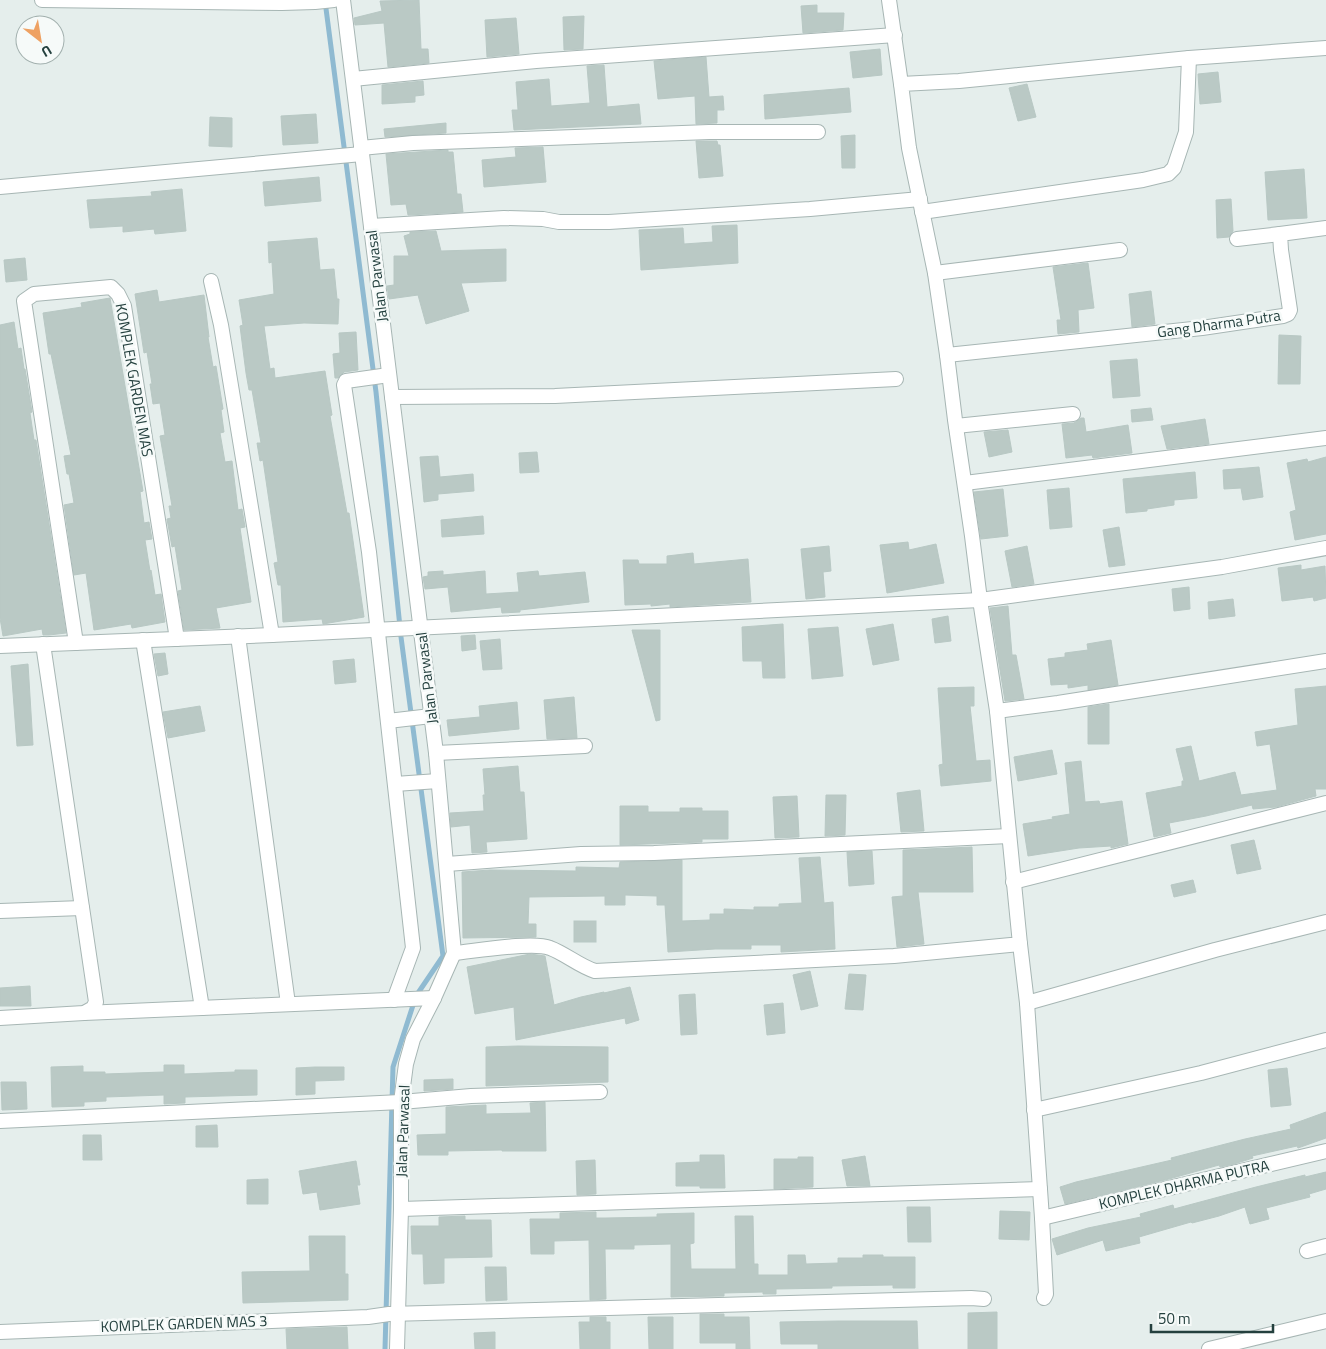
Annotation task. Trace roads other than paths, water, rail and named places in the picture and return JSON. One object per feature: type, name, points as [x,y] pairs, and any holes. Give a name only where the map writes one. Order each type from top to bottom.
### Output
[{"type":"street","points":[[42,0],[315,2],[333,0]]},
{"type":"street","name":"Jalan Parwasal","points":[[343,0],[353,79],[359,152],[371,226],[386,376],[392,397],[425,717],[436,753],[433,781],[447,864],[454,953],[410,1049],[398,1102],[401,1209],[394,1314],[397,1349]]},
{"type":"street","points":[[889,0],[909,148],[935,273],[980,600],[998,712],[1013,882],[1027,1002],[1042,1218],[1046,1294],[1044,1298]]},
{"type":"street","points":[[353,79],[536,61],[895,34]]},
{"type":"street","points":[[901,84],[959,81],[1189,58],[1326,48]]},
{"type":"street","points":[[371,226],[504,218],[544,219],[559,222],[609,222],[810,209],[921,206],[1143,180],[1168,174],[1174,168],[1186,132],[1189,58]]},
{"type":"street","points":[[0,187],[336,155],[413,143],[709,132],[818,132]]},
{"type":"street","points":[[1237,239],[1326,228]]},
{"type":"street","name":"Gang Dharma Putra","points":[[947,355],[1234,324],[1275,318],[1288,314],[1290,310],[1280,234]]},
{"type":"street","points":[[935,273],[1120,250]]},
{"type":"street","points":[[211,281],[221,324],[272,635]]},
{"type":"street","name":"KOMPLEK GARDEN MAS","points":[[76,643],[24,301],[34,294],[111,287],[118,294],[124,306],[177,639]]},
{"type":"street","points":[[386,376],[346,381],[344,391],[369,552],[384,629],[388,721],[402,783],[413,948],[394,1000]]},
{"type":"street","points":[[392,397],[554,396],[896,379]]},
{"type":"street","points":[[956,426],[1073,414]]},
{"type":"street","points":[[965,483],[1326,438]]},
{"type":"street","points":[[0,646],[272,635],[980,600],[1212,568],[1326,548]]},
{"type":"street","points":[[238,636],[288,1004]]},
{"type":"street","points":[[143,640],[202,1008]]},
{"type":"street","points":[[43,644],[96,1002],[93,1008],[84,1013]]},
{"type":"street","points":[[998,712],[1326,661]]},
{"type":"street","points":[[388,721],[425,717]]},
{"type":"street","points":[[436,753],[585,746]]},
{"type":"street","points":[[402,783],[433,781]]},
{"type":"street","points":[[1013,882],[1326,803]]},
{"type":"street","points":[[447,864],[581,854],[654,853],[1009,836]]},
{"type":"street","points":[[0,911],[82,908]]},
{"type":"street","points":[[1027,1002],[1326,922]]},
{"type":"street","points":[[454,953],[536,945],[550,948],[595,971],[894,956],[1020,944]]},
{"type":"street","points":[[0,1018],[434,998]]},
{"type":"street","points":[[1034,1110],[1201,1073],[1326,1040]]},
{"type":"street","points":[[0,1122],[398,1102],[471,1096],[600,1092]]},
{"type":"street","name":"KOMPLEK DHARMA PUTRA","points":[[1042,1218],[1326,1151]]},
{"type":"street","points":[[401,1209],[1040,1189]]},
{"type":"street","points":[[1308,1251],[1326,1246]]},
{"type":"street","name":"KOMPLEK GARDEN MAS 3","points":[[0,1332],[368,1317],[394,1314],[941,1298],[984,1299]]},
{"type":"street","points":[[1209,1349],[1326,1321]]},
{"type":"waterway","points":[[325,1],[376,392],[401,637],[443,956],[416,996],[393,1067],[385,1349]]}]
